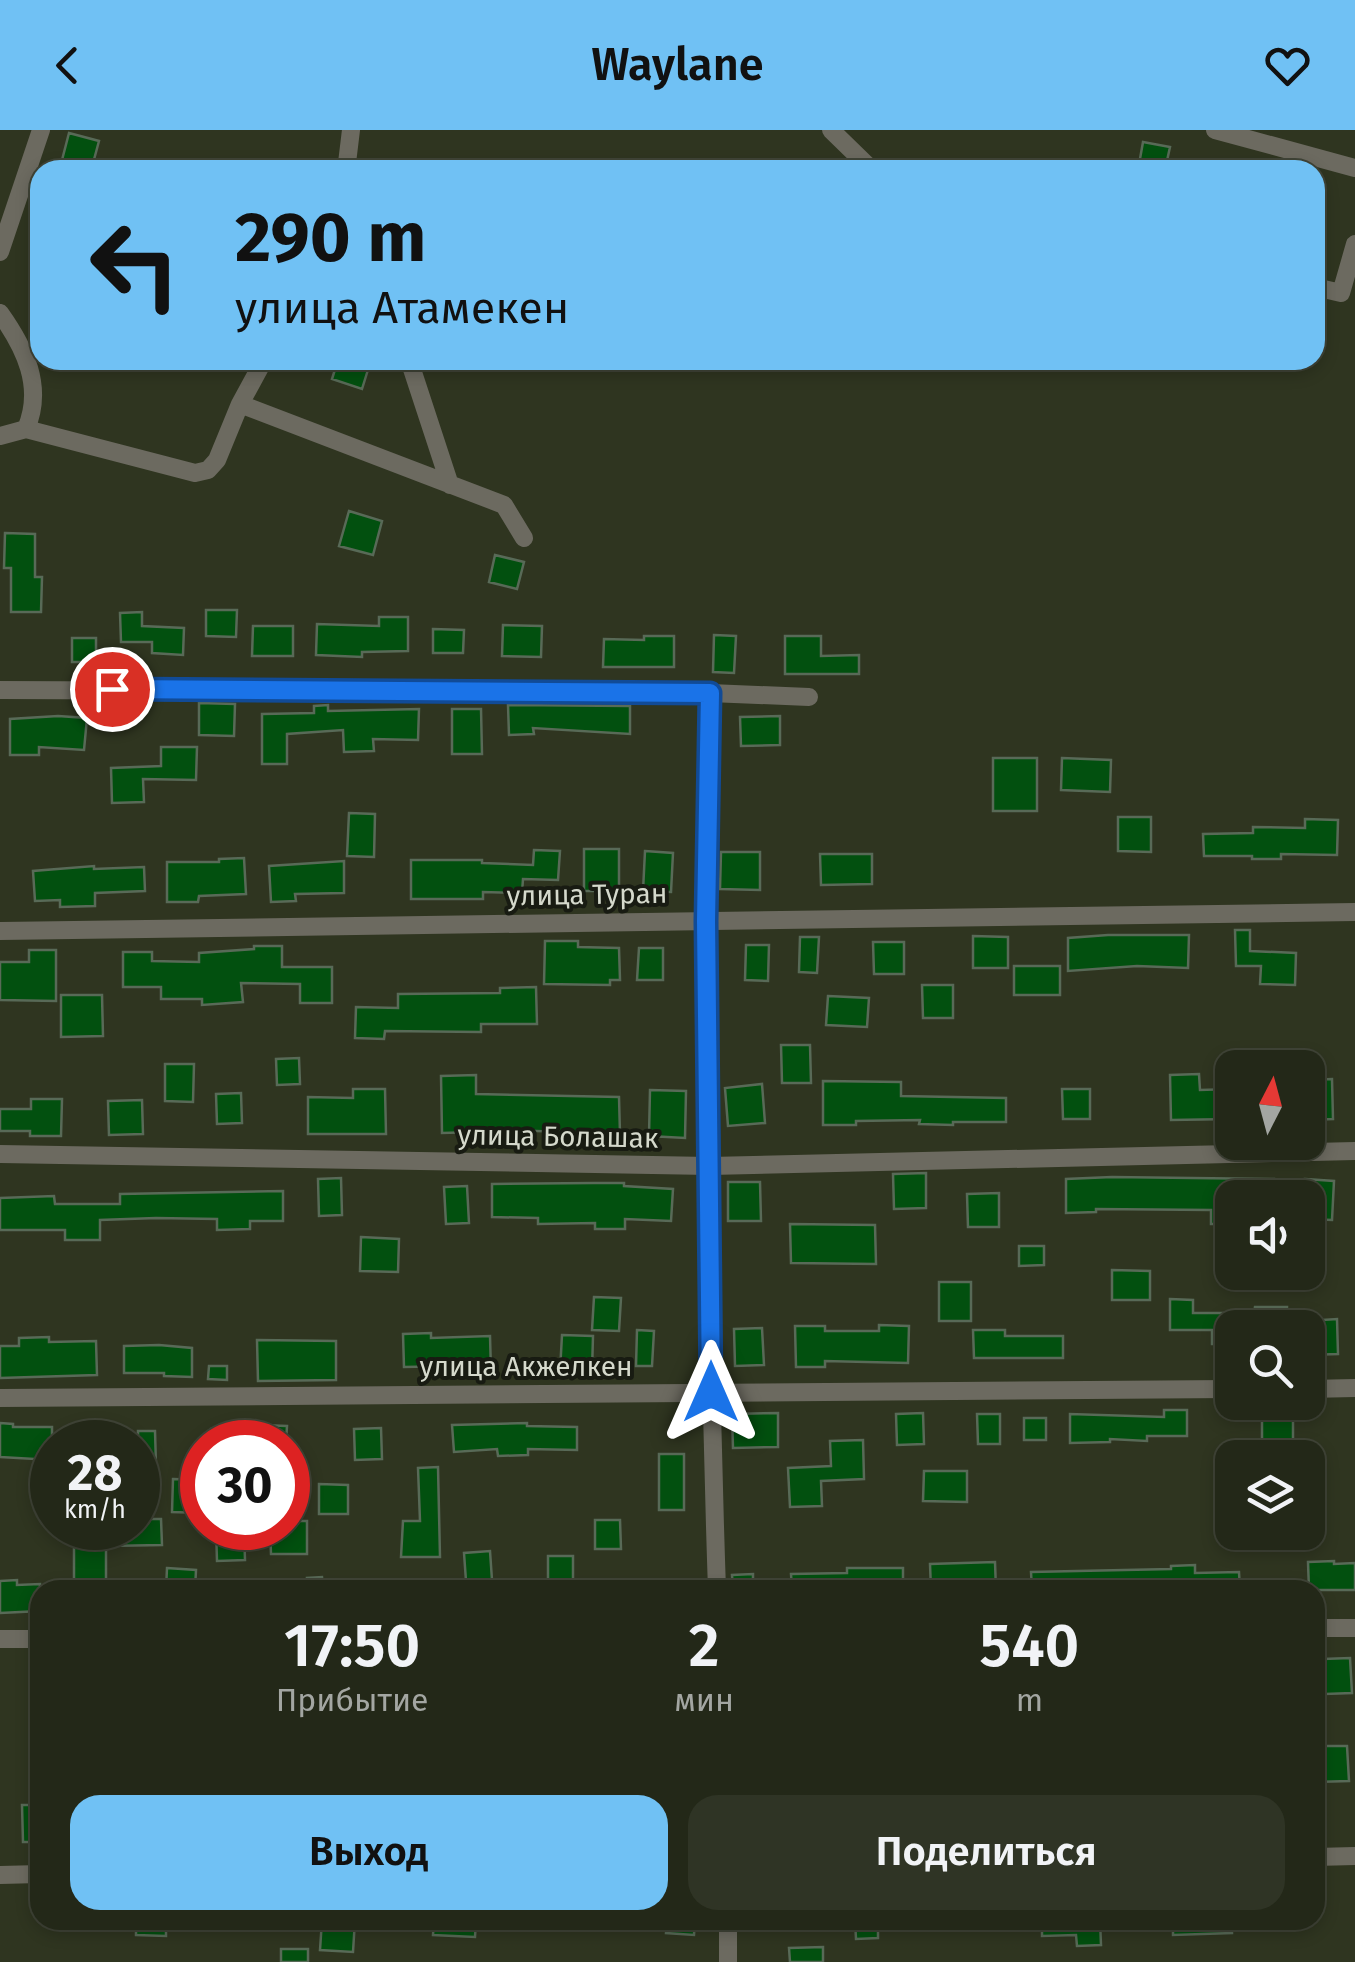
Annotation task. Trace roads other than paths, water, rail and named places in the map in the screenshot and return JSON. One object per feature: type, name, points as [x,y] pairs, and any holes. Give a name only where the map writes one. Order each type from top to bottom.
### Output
[{"type":"street","points":[[31,160],[41,130]]},
{"type":"street","points":[[347,160],[351,130]]},
{"type":"street","points":[[830,130],[862,160]]},
{"type":"street","points":[[1216,130],[1355,168]]},
{"type":"street","points":[[0,252],[30,163]]},
{"type":"street","points":[[1348,295],[1355,244]]},
{"type":"street","points":[[0,312],[28,362],[34,410],[26,430]]},
{"type":"street","points":[[0,436],[26,430],[194,473],[208,470],[259,370]]},
{"type":"street","points":[[412,370],[450,485]]},
{"type":"street","points":[[240,404],[504,506],[524,538]]},
{"type":"street","points":[[0,690],[710,693],[809,697]]},
{"type":"street","points":[[710,693],[706,921],[711,1392],[718,1580]]},
{"type":"street","name":"улица Туран","points":[[0,931],[1355,912]]},
{"type":"street","name":"улица Болашак","points":[[0,1154],[710,1166],[1355,1151]]},
{"type":"street","points":[[1325,1389],[1355,1388]]},
{"type":"street","name":"улица Акжелкен","points":[[0,1398],[1215,1389]]},
{"type":"street","points":[[1325,1628],[1355,1628]]},
{"type":"street","points":[[0,1639],[30,1638]]},
{"type":"street","points":[[1325,1857],[1355,1856]]},
{"type":"street","points":[[0,1875],[30,1874]]},
{"type":"street","points":[[728,1930],[728,1962]]}]
